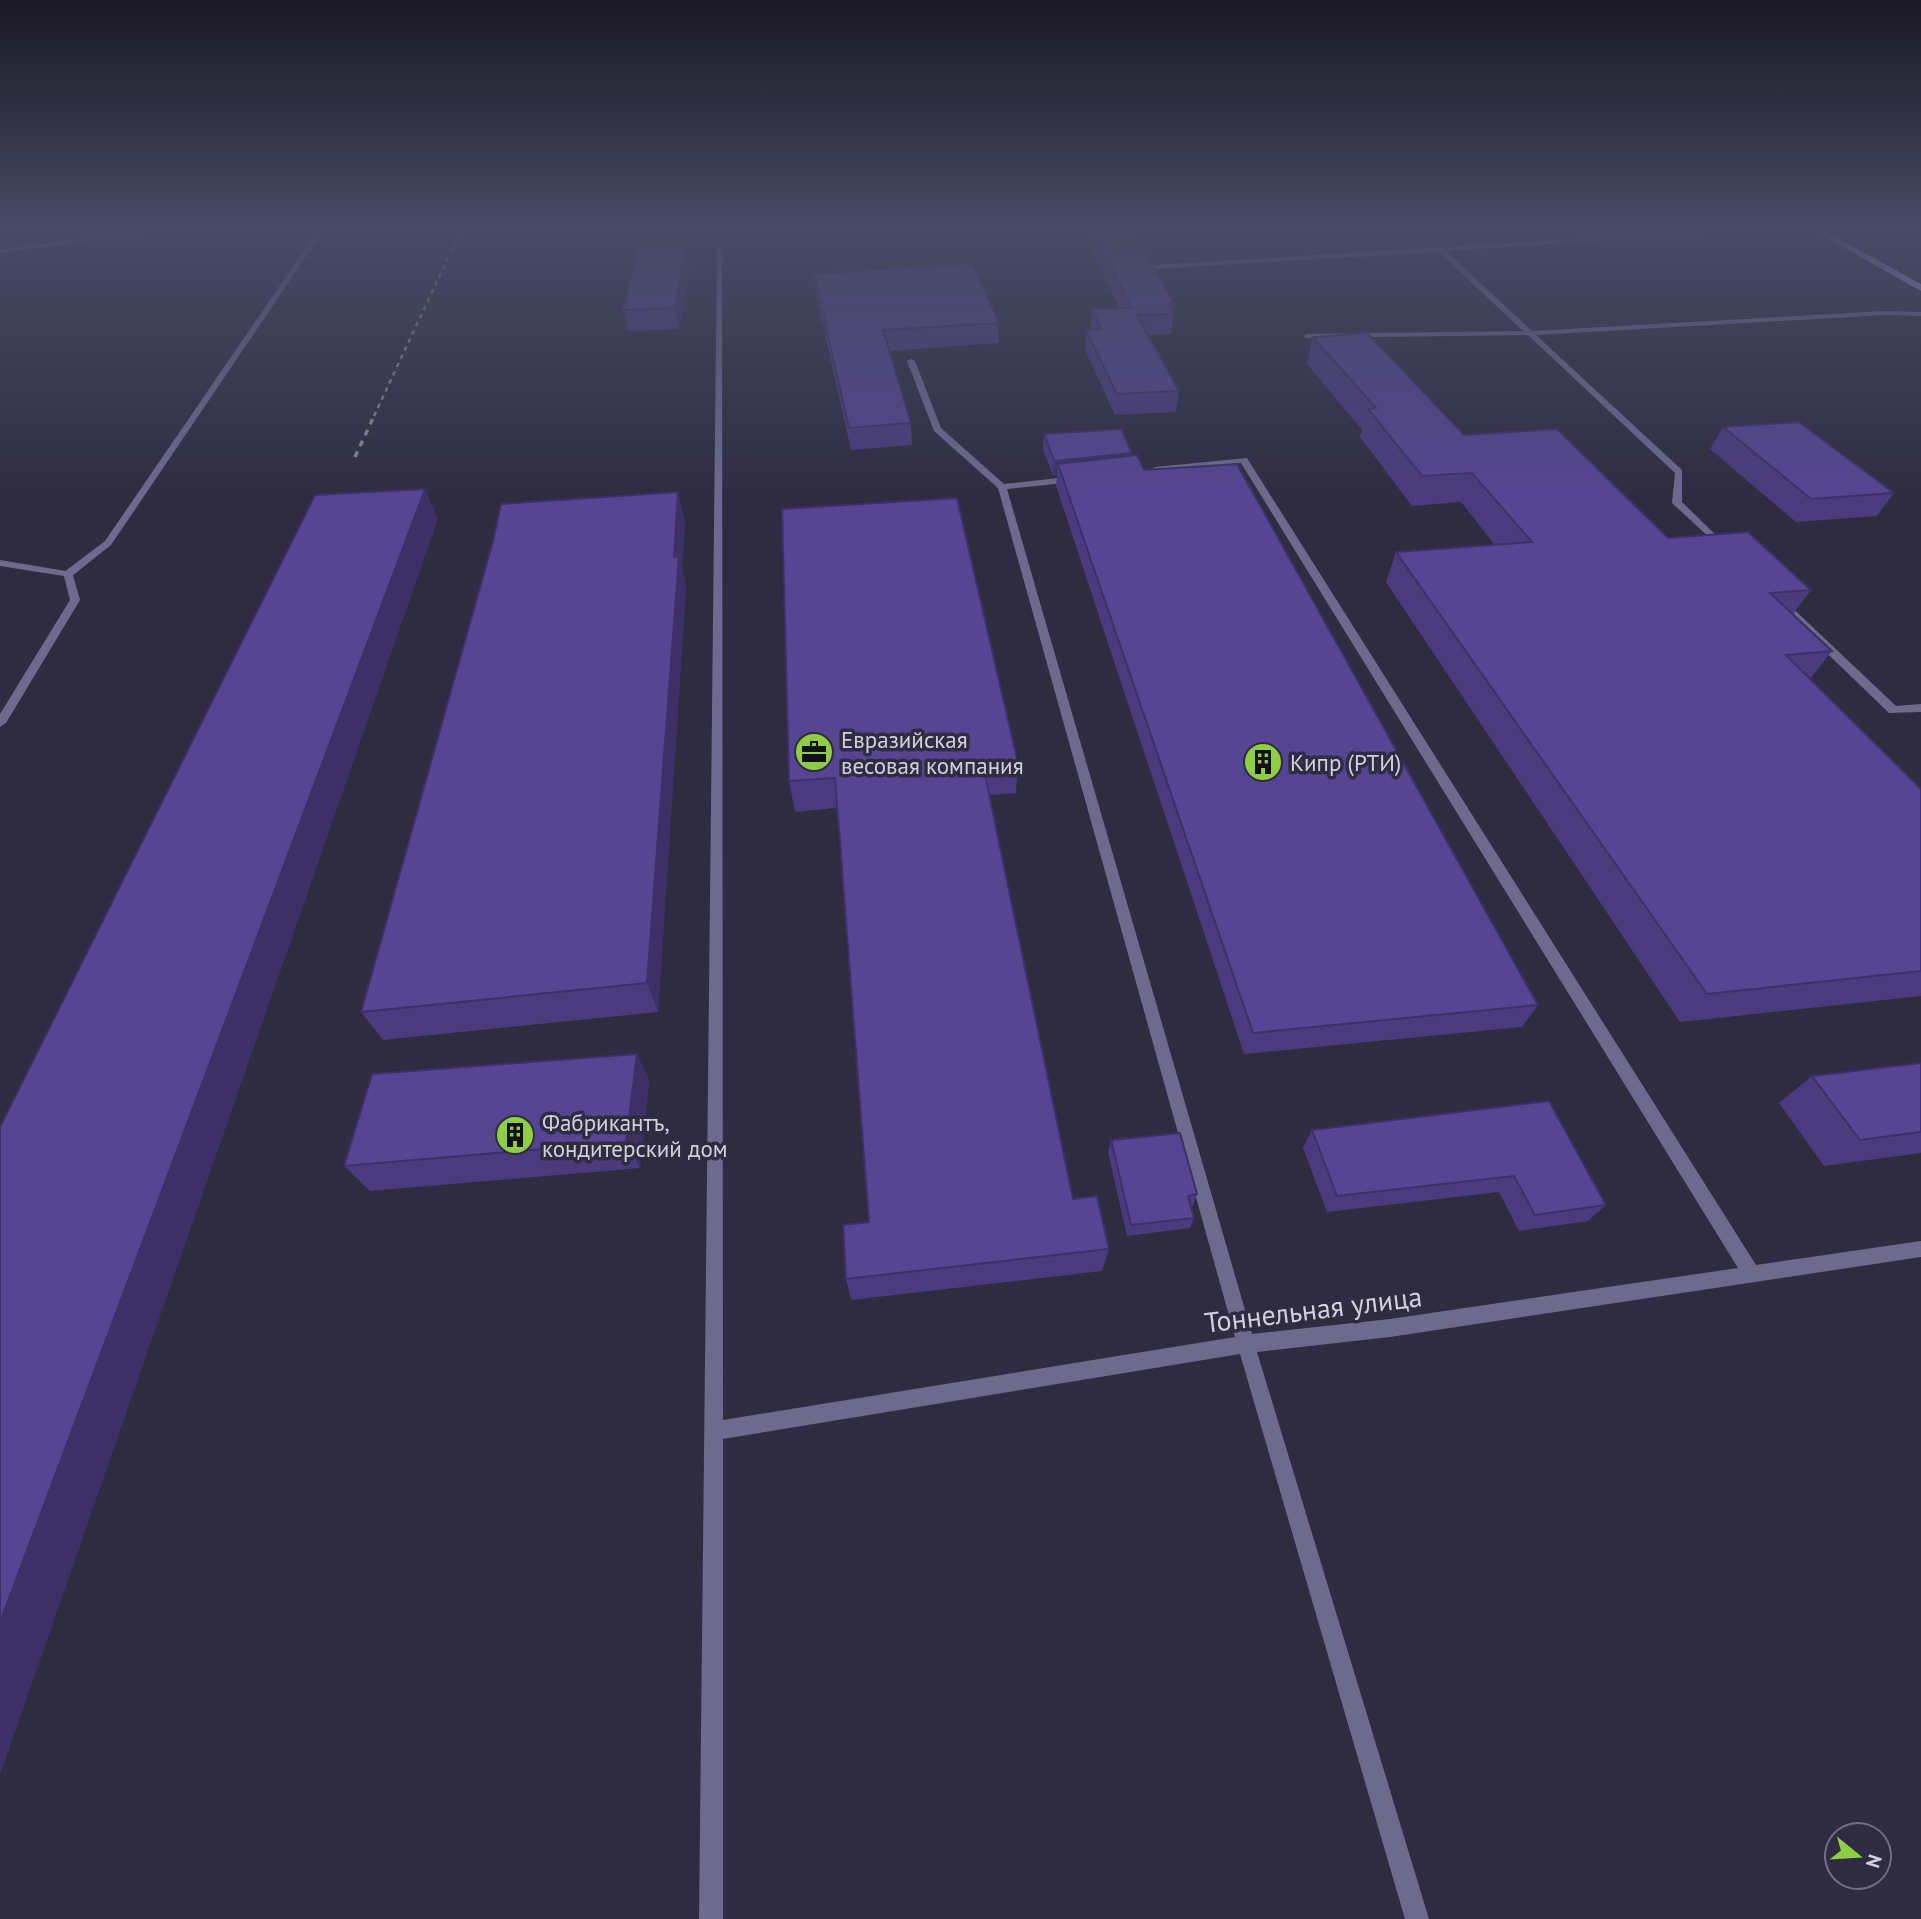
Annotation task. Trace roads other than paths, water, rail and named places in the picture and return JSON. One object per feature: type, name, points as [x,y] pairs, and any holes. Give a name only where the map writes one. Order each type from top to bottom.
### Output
[{"type":"street","points":[[0,563],[68,574],[108,543],[260,320]]},
{"type":"street","points":[[712,1919],[719,320]]},
{"type":"street","points":[[1516,320],[1679,472],[1677,503],[1736,559]]},
{"type":"street","points":[[1307,336],[1530,333],[1769,320]]},
{"type":"street","points":[[911,361],[937,429],[1002,487],[1246,1344],[1417,1919]]},
{"type":"street","points":[[1136,472],[1244,460],[1752,1274]]},
{"type":"street","points":[[1002,487],[1096,477]]},
{"type":"street","points":[[0,723],[75,600],[68,574]]},
{"type":"street","points":[[1775,597],[1893,710],[1921,708]]},
{"type":"street","name":"Тоннельная улица","points":[[714,1431],[1246,1344],[1390,1328],[1921,1249]]},
{"type":"railway","points":[[374,416],[419,320]]},
{"type":"railway","points":[[355,457],[375,414]]},
{"type":"place","name":"Евразийская весовая компания","points":[[814,752]]},
{"type":"place","name":"Кипр (РТИ)","points":[[1263,762]]},
{"type":"place","name":"Фабрикантъ, кондитерский дом","points":[[515,1135]]}]
